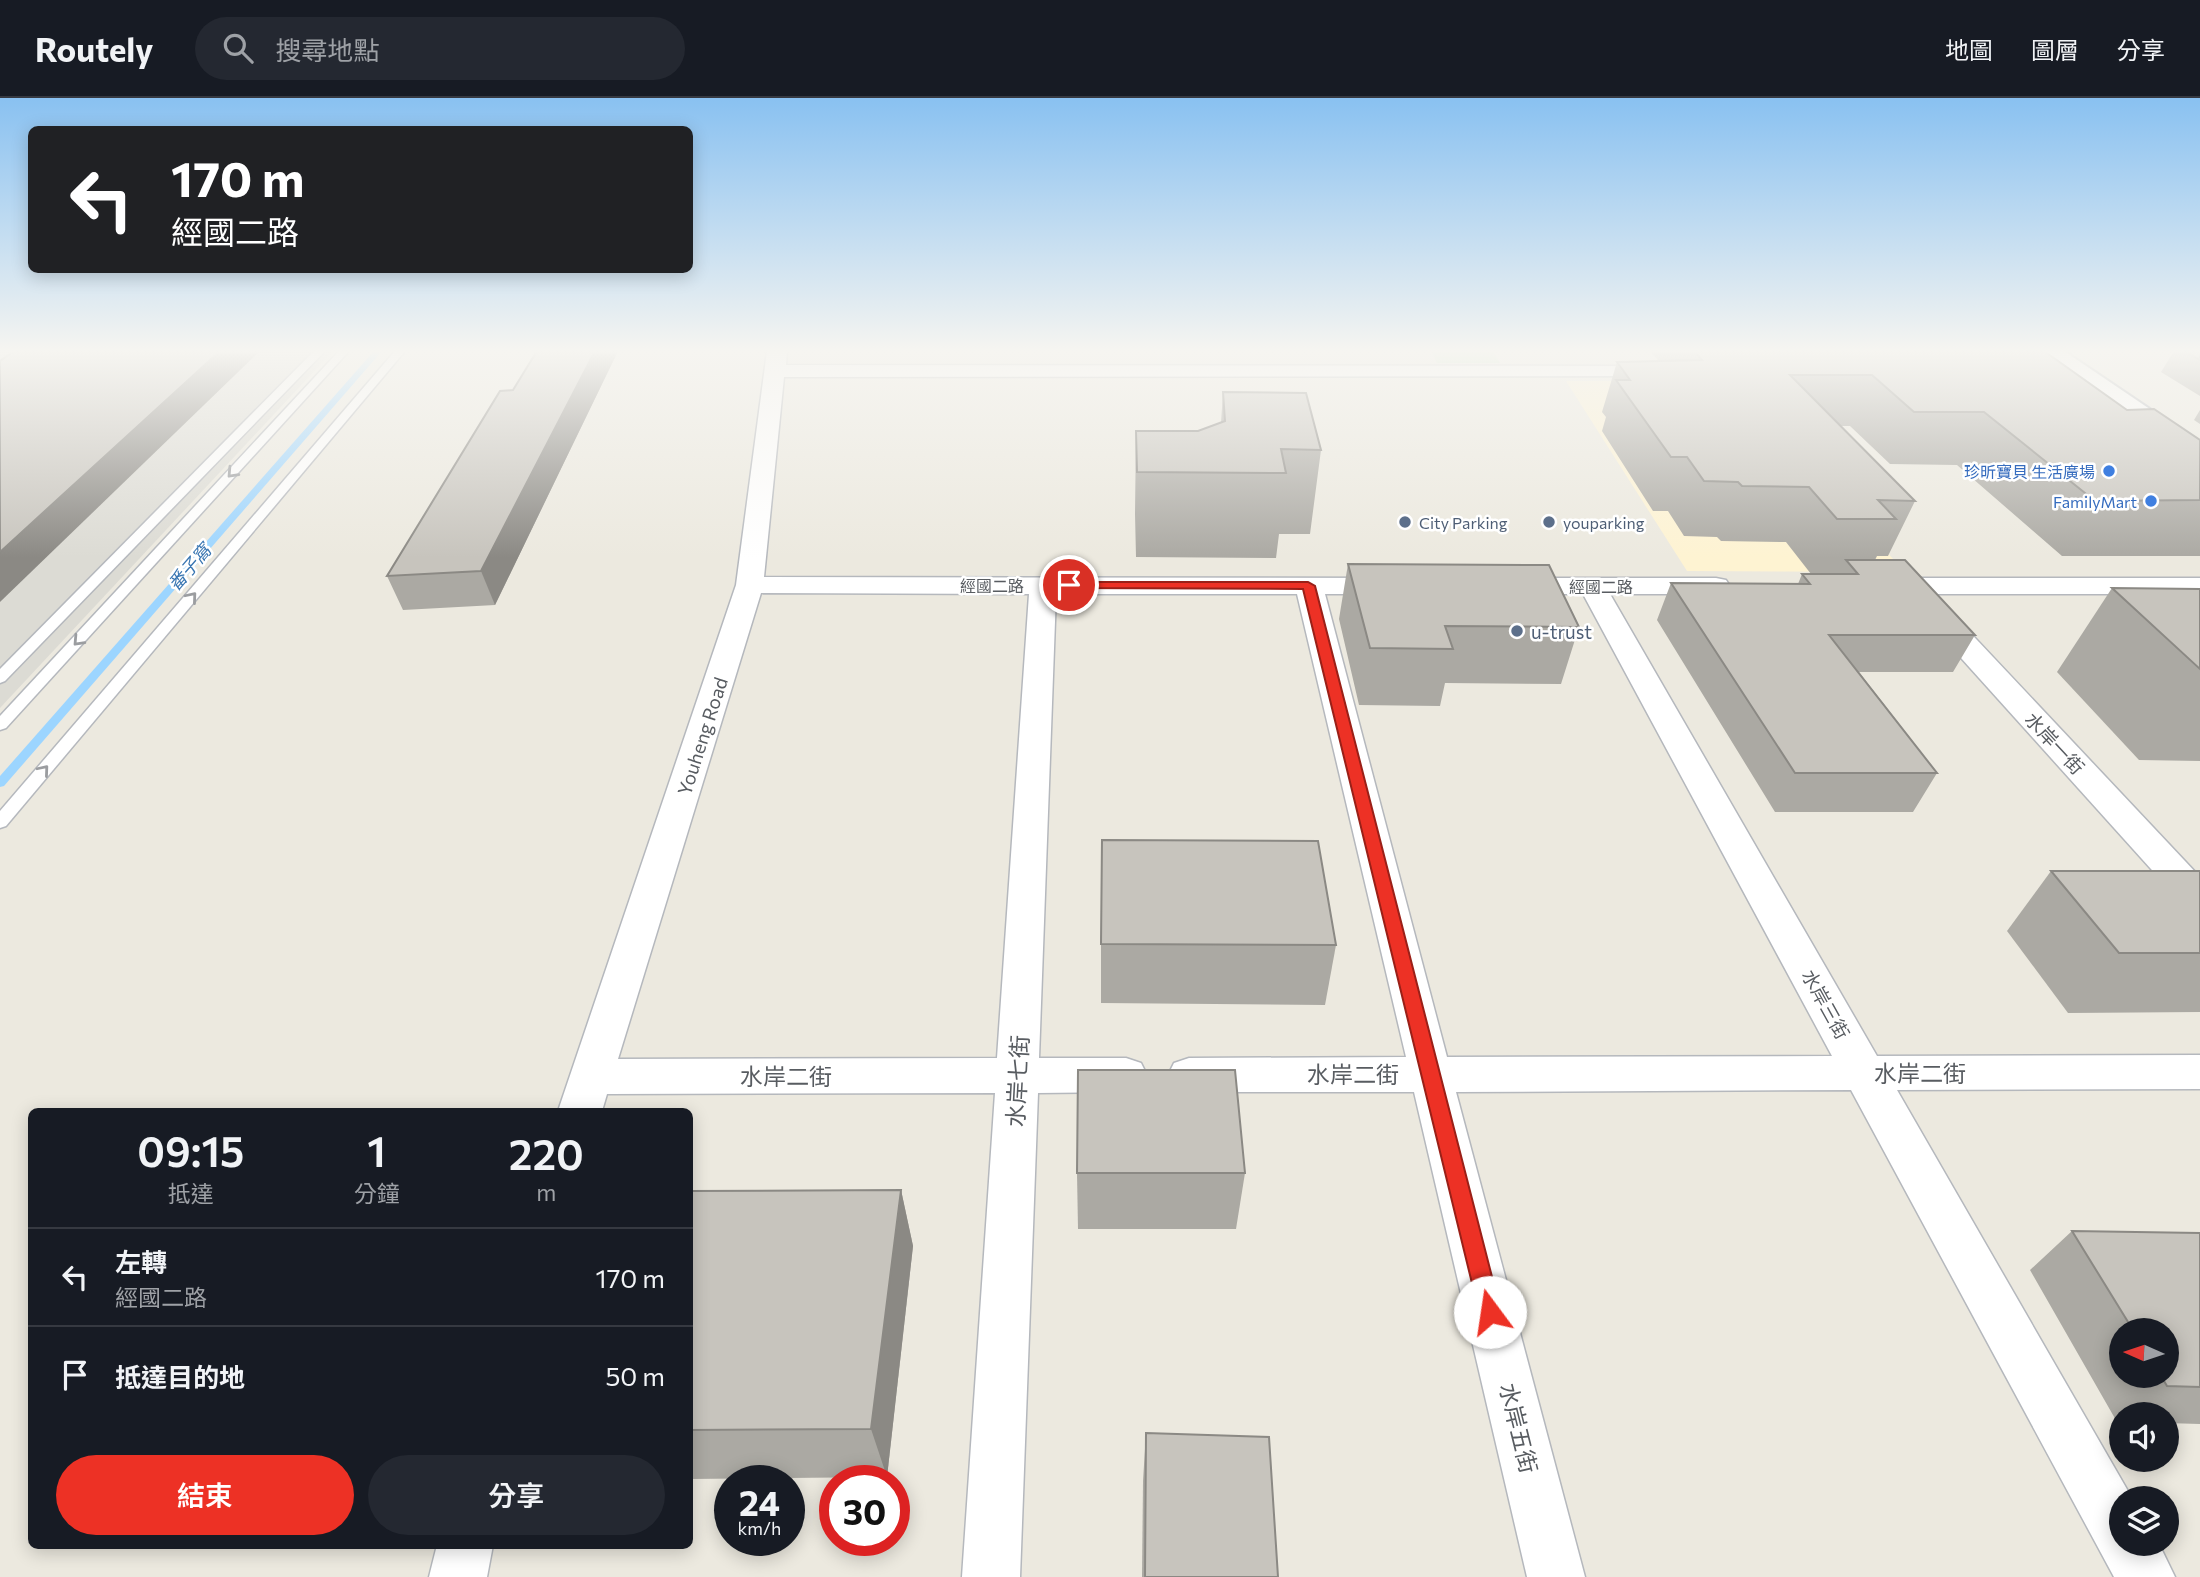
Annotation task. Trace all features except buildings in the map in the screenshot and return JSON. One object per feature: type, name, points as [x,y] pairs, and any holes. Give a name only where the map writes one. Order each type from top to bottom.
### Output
[{"type":"street","name":"Youheng Road","points":[[585,1094],[750,585],[769,420]]},
{"type":"street","points":[[2121,420],[2200,476]]},
{"type":"street","points":[[2150,420],[2200,454]]},
{"type":"street","name":"經國二路","points":[[750,585],[1416,586]]},
{"type":"street","name":"水岸七街","points":[[991,1577],[1043,585]]},
{"type":"street","name":"水岸五街","points":[[1308,586],[1556,1577]]},
{"type":"street","name":"經國二路","points":[[1484,586],[1745,586]]},
{"type":"street","name":"水岸三街","points":[[1592,586],[2109,1512]]},
{"type":"street","points":[[1856,586],[2200,586]]},
{"type":"street","name":"水岸一街","points":[[1911,586],[2200,900]]},
{"type":"street","name":"水岸二街","points":[[585,1094],[1017,1076],[2200,1072]]},
{"type":"street","points":[[458,1577],[464,1549]]},
{"type":"street","points":[[2134,1556],[2146,1577]]},
{"type":"lane","points":[[0,678],[252,420]]},
{"type":"lane","points":[[0,725],[281,420]]},
{"type":"lane","points":[[0,822],[341,420]]},
{"type":"shaded area","points":[[0,420],[269,420],[0,708]]},
{"type":"shaded area","points":[[1591,420],[1724,420],[1808,466],[1905,572],[1687,571]]},
{"type":"waterway","name":"番子窩","points":[[0,783],[318,420]]},
{"type":"place","name":"珍昕寶貝 生活廣場","points":[[2109,471]]},
{"type":"place","name":"FamilyMart","points":[[2151,501]]},
{"type":"place","name":"City Parking","points":[[1405,522]]},
{"type":"place","name":"youparking","points":[[1549,522]]},
{"type":"place","name":"u-trust","points":[[1517,631]]},
{"type":"route","points":[[1069,585],[1308,586],[1490,1312]]}]
